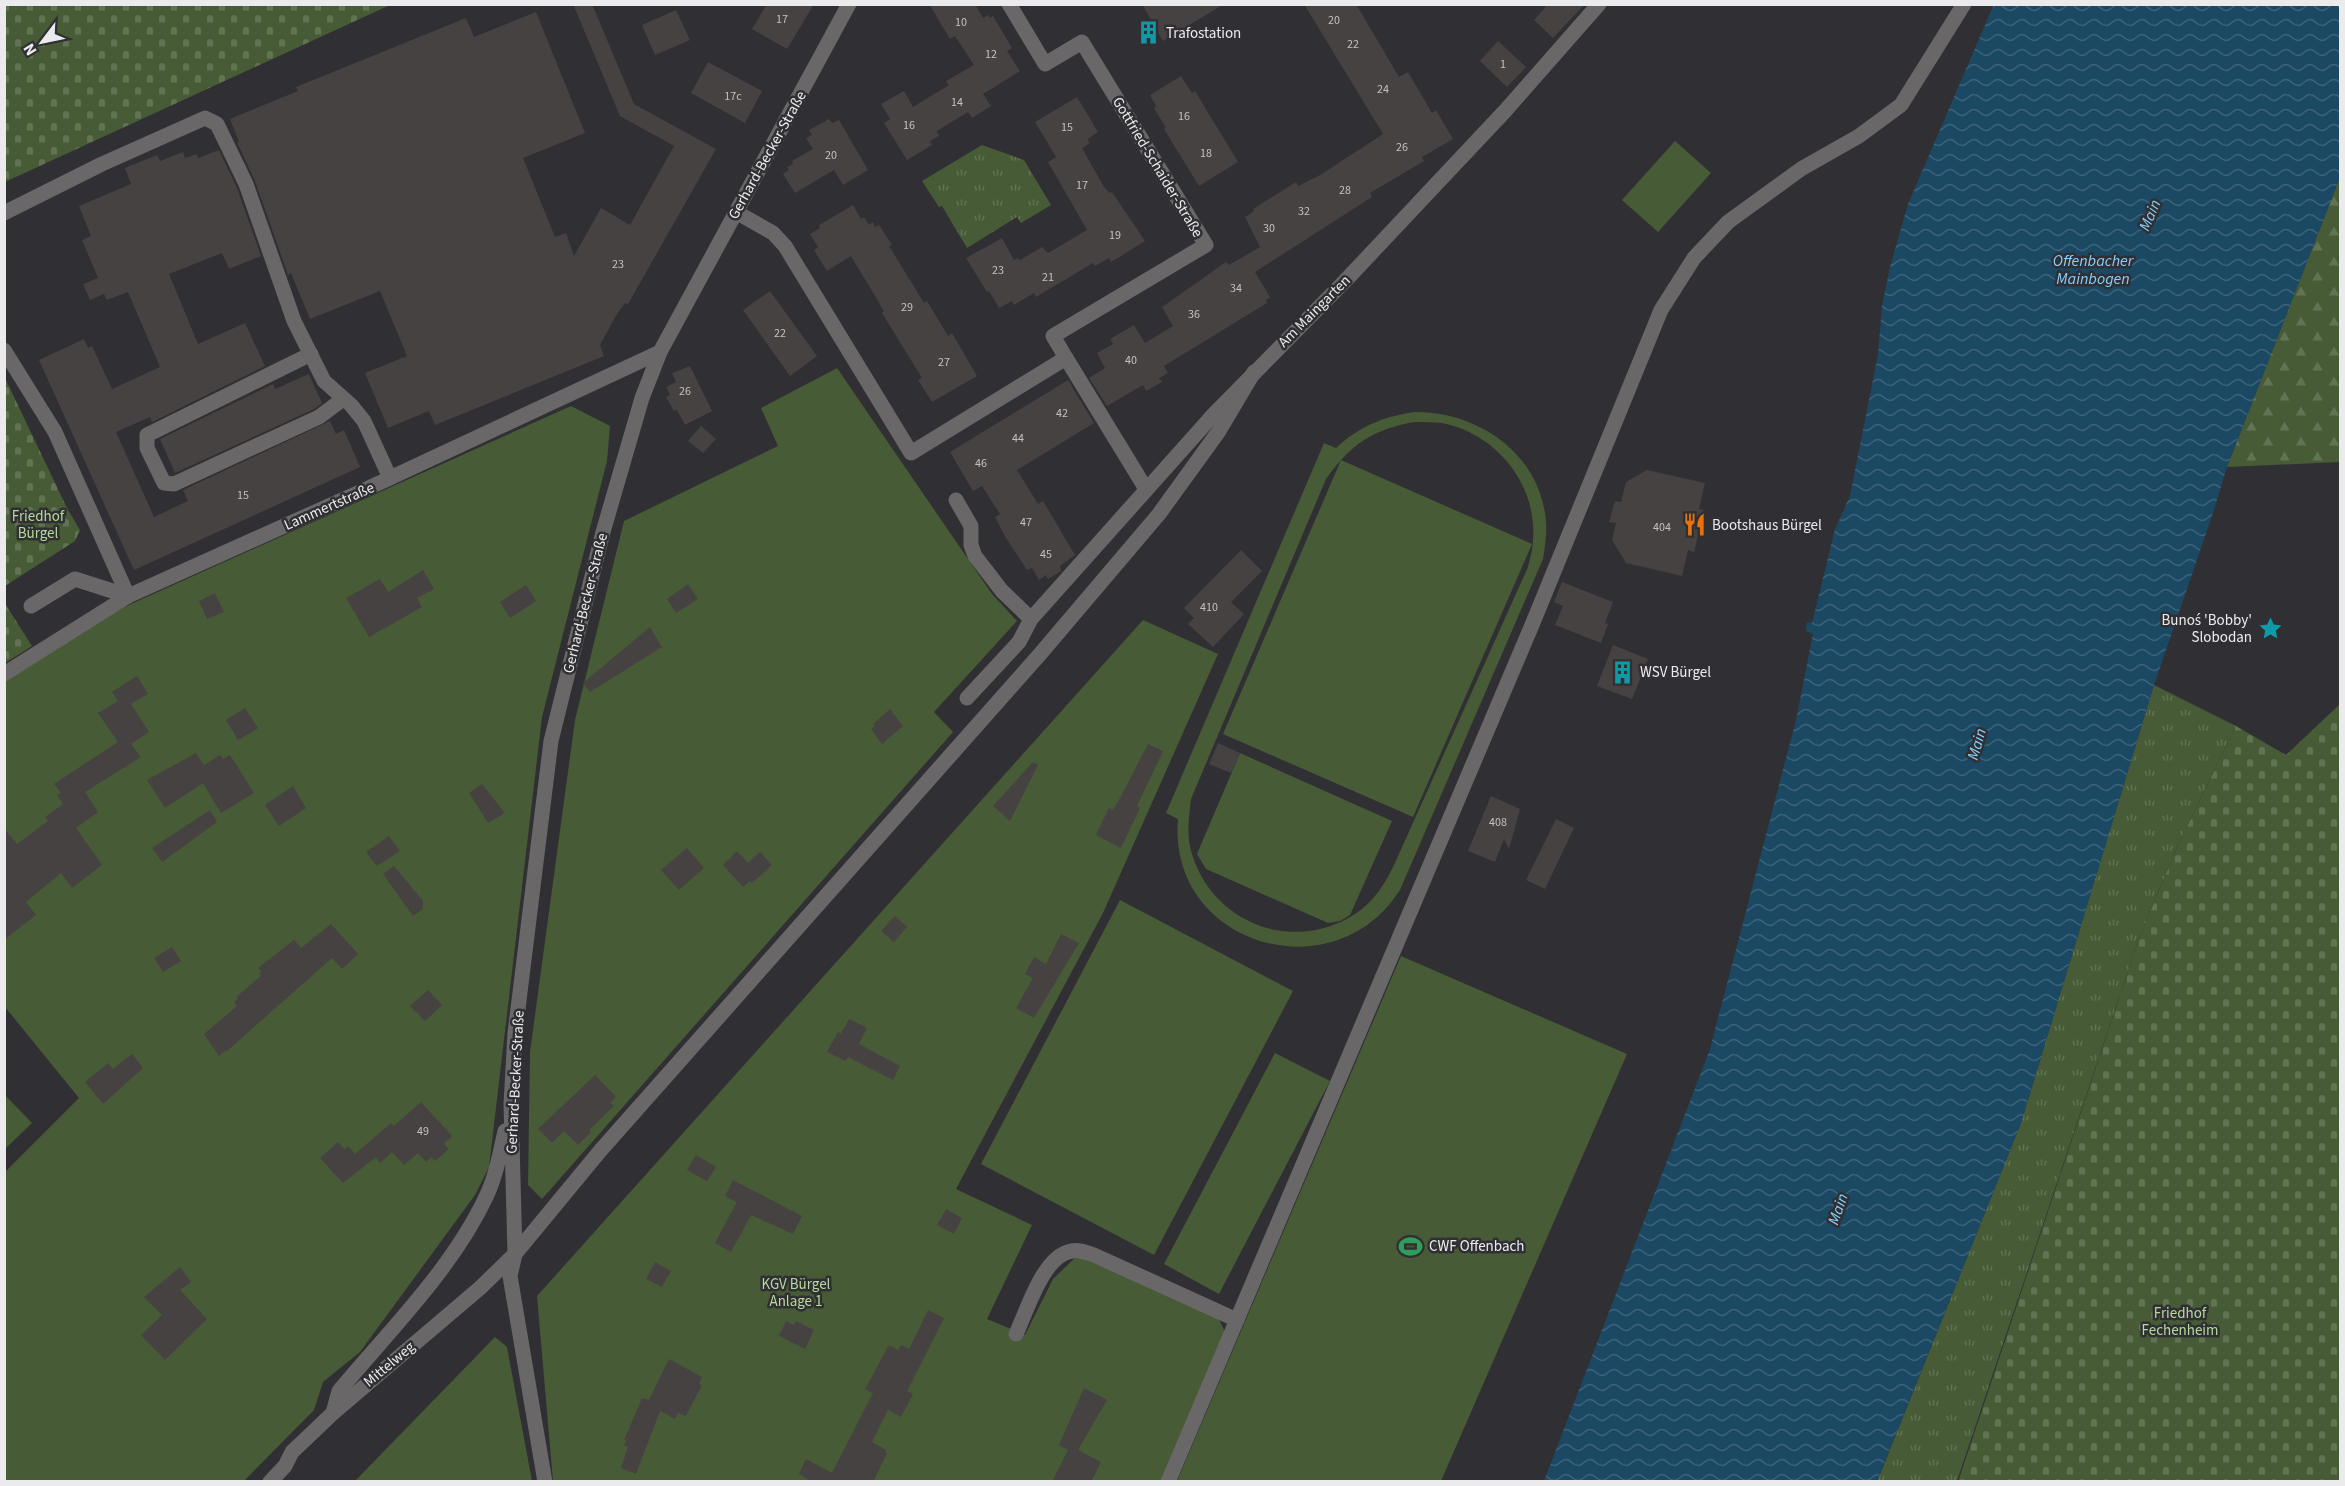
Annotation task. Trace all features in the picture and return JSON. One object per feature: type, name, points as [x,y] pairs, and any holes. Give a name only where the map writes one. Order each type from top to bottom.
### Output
[{"type":"street","name":"Gerhard-Becker-Straße","points":[[515,1254],[511,1104],[515,1033],[546,776],[555,719],[621,470],[642,398],[660,352],[849,4]]},
{"type":"street","name":"Gottfried-Schaider-Straße","points":[[1009,4],[1045,64],[1082,42],[1206,245],[1053,336],[1146,489]]},
{"type":"street","points":[[1168,1482],[1523,646],[1661,310],[1694,258],[1728,222],[1793,175],[1859,136],[1901,105],[1964,4]]},
{"type":"street","name":"Am Maingarten","points":[[967,698],[1019,642],[1031,619],[1146,489],[1254,372],[1345,281],[1497,119],[1598,5]]},
{"type":"street","points":[[4,213],[102,164],[205,118],[217,124],[246,183],[294,321],[324,381],[364,421],[390,478]]},
{"type":"street","points":[[736,212],[772,233],[785,246],[911,453],[1066,358]]},
{"type":"street","points":[[4,350],[56,432],[128,596]]},
{"type":"street","name":"Lammertstraße","points":[[4,674],[128,596],[390,478],[660,352]]},
{"type":"street","points":[[311,354],[147,435],[147,447],[164,483],[174,484],[319,417],[343,399]]},
{"type":"street","name":"Mittelweg","points":[[270,1482],[285,1466],[292,1452],[333,1413],[480,1287],[515,1254],[615,1134],[1041,653],[1159,514],[1219,431],[1254,372]]},
{"type":"street","points":[[956,500],[971,526],[973,552],[1002,591],[1031,619]]},
{"type":"street","points":[[31,606],[75,579],[128,596]]},
{"type":"street","points":[[333,1413],[339,1391],[443,1267],[479,1210],[499,1161],[511,1104]]},
{"type":"street","points":[[1016,1334],[1044,1273],[1059,1257],[1069,1251],[1079,1250],[1237,1320]]},
{"type":"street","points":[[515,1254],[510,1276],[545,1482]]},
{"type":"green space","points":[[5,4],[390,4],[390,5],[5,182]]},
{"type":"green space","points":[[1675,141],[1711,173],[1658,232],[1622,200]]},
{"type":"green space","points":[[982,145],[1024,160],[1051,205],[1021,223],[1017,217],[967,248],[942,206],[939,207],[922,181]]},
{"type":"green space","points":[[2340,177],[2340,462],[2227,467]]},
{"type":"green space","points":[[837,368],[992,594],[1017,621],[934,712],[953,732],[542,1199],[528,1185],[530,1052],[575,720],[624,521],[778,446],[761,408]]},
{"type":"green space","name":"Friedhof Bürgel","points":[[4,376],[67,508],[80,530],[75,541],[5,586]]},
{"type":"green space","points":[[571,406],[610,426],[607,461],[542,717],[489,1167],[475,1195],[360,1352],[323,1382],[314,1410],[244,1481],[5,1482],[5,1172],[79,1098],[5,1007],[5,681],[120,609]]},
{"type":"green space","points":[[1416,412],[1438,414],[1459,419],[1479,427],[1514,451],[1527,468],[1537,487],[1544,508],[1546,533],[1543,559],[1400,890],[1371,922],[1336,941],[1297,947],[1260,941],[1226,924],[1199,898],[1182,862],[1178,819],[1166,813],[1324,443],[1336,448],[1373,423]],"holes":[[[1414,422],[1442,423],[1462,429],[1480,438],[1510,465],[1528,500],[1532,519],[1533,543],[1528,567],[1394,865],[1377,894],[1362,909],[1338,923],[1313,930],[1287,932],[1262,926],[1239,916],[1219,900],[1203,879],[1192,854],[1189,840],[1191,799],[1326,479],[1344,456],[1364,440],[1386,429]]]},
{"type":"green space","points":[[1341,460],[1532,544],[1413,817],[1223,734]]},
{"type":"green space","points":[[4,602],[32,646],[5,663],[4,663]]},
{"type":"green space","name":"KGV Bürgel Anlage 1","points":[[1143,620],[1218,654],[1103,913],[956,1189],[1032,1225],[987,1319],[1025,1335],[1053,1279],[1079,1254],[1218,1317],[1225,1332],[1161,1481],[553,1481],[537,1296]]},
{"type":"green space","points":[[2154,685],[2236,726],[2177,847],[2138,941],[1957,1481],[1877,1482],[2021,1123]]},
{"type":"green space","name":"Friedhof Fechenheim","points":[[2340,704],[2340,1481],[1958,1482],[2138,941],[2177,847],[2236,726],[2286,755]]},
{"type":"green space","points":[[1240,753],[1392,821],[1350,915],[1340,921],[1328,923],[1206,869],[1197,854]]},
{"type":"green space","points":[[1120,900],[1293,991],[1154,1255],[981,1164]]},
{"type":"green space","name":"CWF Offenbach","points":[[1401,956],[1627,1054],[1441,1481],[1177,1481]]},
{"type":"green space","points":[[1275,1053],[1330,1081],[1219,1294],[1164,1264]]},
{"type":"green space","points":[[5,1095],[32,1123],[5,1149]]},
{"type":"green space","points":[[495,1337],[507,1347],[532,1481],[355,1481]]},
{"type":"water","name":"Offenbacher Mainbogen","points":[[1994,4],[2340,5],[2340,177],[2227,467],[2154,685],[2021,1123],[1877,1481],[1544,1481],[1710,1049],[1796,720],[1813,634],[1806,631],[1807,622],[1812,623],[1835,529],[1850,496],[1878,354],[1882,306],[1890,267],[1908,204]]},
{"type":"building","points":[[573,4],[592,4],[634,104],[716,149],[628,304],[625,303],[617,314],[600,345],[604,356],[435,425],[429,411],[388,428],[365,373],[407,356],[380,291],[310,319],[291,273],[288,275],[255,181],[237,142],[239,142],[230,119],[298,91],[296,87],[466,18],[474,37],[536,12],[585,133],[523,158],[555,237],[566,233],[574,256],[601,208],[630,225],[674,146],[620,116]]},
{"type":"building","points":[[767,4],[814,4],[787,49],[752,29]]},
{"type":"building","points":[[929,4],[975,4],[983,18],[988,15],[990,18],[993,16],[1012,48],[1007,51],[1020,71],[983,94],[991,106],[972,118],[968,112],[937,131],[939,136],[930,141],[932,145],[907,160],[884,123],[890,119],[881,104],[904,91],[913,107],[949,85],[946,81],[974,65],[955,36],[950,39]]},
{"type":"building","points":[[1142,4],[1224,4],[1163,41]]},
{"type":"building","points":[[1304,4],[1356,4],[1399,77],[1408,72],[1432,113],[1436,110],[1453,139],[1422,157],[1424,161],[1370,193],[1372,197],[1255,272],[1270,297],[1266,300],[1267,303],[1164,366],[1168,373],[1159,378],[1162,382],[1146,391],[1143,385],[1107,406],[1089,378],[1105,368],[1097,353],[1113,344],[1110,339],[1134,325],[1145,343],[1173,326],[1162,307],[1226,262],[1229,265],[1260,247],[1245,217],[1254,211],[1253,209],[1296,182],[1298,186],[1322,174],[1383,134]]},
{"type":"building","points":[[1548,4],[1585,4],[1553,38],[1534,20]]},
{"type":"building","points":[[676,10],[690,40],[655,55],[642,25]]},
{"type":"building","points":[[1498,41],[1526,67],[1507,87],[1480,61]]},
{"type":"building","points":[[708,62],[762,91],[745,123],[691,93]]},
{"type":"building","points":[[1181,76],[1192,93],[1195,91],[1238,162],[1199,186],[1164,129],[1166,128],[1154,108],[1156,106],[1150,95]]},
{"type":"building","points":[[1077,97],[1098,132],[1088,139],[1089,144],[1082,148],[1104,187],[1110,193],[1112,192],[1145,241],[1111,262],[1109,258],[1095,266],[1093,263],[1036,297],[1034,293],[1014,305],[1012,301],[999,308],[966,258],[1002,238],[1014,260],[1018,258],[1020,260],[1042,247],[1048,253],[1087,230],[1048,162],[1056,157],[1035,122]]},
{"type":"building","points":[[829,119],[832,123],[839,120],[868,170],[843,185],[834,170],[795,193],[783,174],[789,170],[787,167],[793,164],[792,161],[813,149],[806,138],[812,135],[809,130]]},
{"type":"building","points":[[219,150],[237,188],[261,256],[229,269],[222,253],[169,274],[198,344],[245,323],[265,366],[152,422],[150,417],[116,432],[154,517],[188,501],[183,490],[330,421],[336,434],[344,430],[360,467],[134,570],[39,360],[84,339],[88,348],[92,346],[112,389],[160,367],[128,292],[107,300],[104,294],[90,300],[83,284],[98,278],[82,240],[91,236],[79,206],[131,184],[125,168],[157,155],[160,161],[183,152],[185,158],[197,154],[198,158]]},
{"type":"building","points":[[853,205],[861,219],[864,217],[869,225],[873,222],[875,227],[879,225],[892,245],[889,246],[924,303],[927,301],[948,336],[952,333],[977,376],[932,402],[918,380],[922,378],[882,313],[884,311],[851,256],[827,271],[814,250],[818,247],[810,234],[820,228],[819,225]]},
{"type":"building","points":[[770,291],[817,356],[790,376],[743,310]]},
{"type":"building","points":[[690,366],[712,411],[685,425],[677,410],[674,411],[666,397],[670,395],[666,387],[676,382],[672,373]]},
{"type":"building","points":[[309,374],[322,403],[314,409],[175,473],[160,439],[273,384],[275,389]]},
{"type":"building","points":[[1068,380],[1094,423],[1017,470],[1038,504],[1043,501],[1075,555],[1060,566],[1061,571],[1048,579],[1046,575],[1039,580],[1032,568],[1027,570],[1006,538],[995,517],[1000,514],[982,486],[973,491],[950,452]]},
{"type":"building","points":[[701,426],[716,439],[703,453],[688,441]]},
{"type":"building","points":[[1647,470],[1705,483],[1699,509],[1704,510],[1694,552],[1688,550],[1682,576],[1626,563],[1612,540],[1616,523],[1609,522],[1615,501],[1621,502],[1626,482]]},
{"type":"building","points":[[1241,550],[1262,571],[1231,602],[1244,614],[1213,647],[1188,624],[1194,618],[1184,608]]},
{"type":"building","points":[[423,570],[434,589],[417,598],[422,607],[369,637],[346,598],[380,579],[388,592]]},
{"type":"building","points":[[1562,582],[1613,602],[1601,643],[1555,625],[1563,606],[1554,602]]},
{"type":"building","points":[[688,584],[698,599],[676,613],[667,599]]},
{"type":"building","points":[[526,585],[536,601],[510,618],[500,602]]},
{"type":"building","points":[[215,593],[224,612],[207,619],[199,601]]},
{"type":"building","points":[[650,627],[662,647],[590,692],[583,683]]},
{"type":"building","name":"WSV Bürgel","points":[[1613,645],[1648,659],[1632,699],[1597,686]]},
{"type":"building","points":[[137,676],[148,694],[131,704],[149,732],[131,744],[141,757],[85,792],[98,812],[76,828],[102,865],[72,888],[61,873],[26,902],[36,915],[4,940],[4,828],[17,844],[48,821],[45,817],[63,804],[57,795],[61,793],[54,784],[118,742],[98,713],[118,701],[112,692]]},
{"type":"building","points":[[245,708],[258,728],[238,740],[226,720]]},
{"type":"building","points":[[890,709],[903,726],[882,744],[871,729],[875,726],[873,724]]},
{"type":"building","points":[[1218,743],[1240,753],[1231,773],[1209,764]]},
{"type":"building","points":[[1148,744],[1163,751],[1137,806],[1140,808],[1121,848],[1096,835],[1109,808],[1113,810],[1120,798]]},
{"type":"building","points":[[196,753],[204,765],[220,755],[223,759],[230,755],[254,793],[221,813],[203,783],[165,808],[147,780]]},
{"type":"building","points":[[1033,762],[1038,765],[1010,821],[993,806]]},
{"type":"building","points":[[482,784],[505,813],[488,823],[469,793]]},
{"type":"building","points":[[293,786],[306,808],[279,826],[265,805]]},
{"type":"building","points":[[1491,796],[1520,809],[1509,849],[1504,839],[1495,862],[1468,851]]},
{"type":"building","points":[[210,810],[217,822],[162,862],[152,848]]},
{"type":"building","points":[[1556,819],[1574,828],[1545,889],[1526,880]]},
{"type":"building","points":[[389,836],[400,851],[377,866],[366,852]]},
{"type":"building","points":[[687,848],[704,868],[679,890],[661,870]]},
{"type":"building","points":[[737,851],[748,863],[760,852],[772,865],[752,883],[750,881],[743,887],[723,865]]},
{"type":"building","points":[[394,866],[423,901],[423,909],[413,916],[383,874]]},
{"type":"building","points":[[895,916],[907,927],[894,942],[881,931]]},
{"type":"building","points":[[331,924],[358,954],[342,969],[332,958],[219,1056],[204,1034],[237,1006],[234,1002],[238,999],[236,997],[261,976],[259,974],[262,972],[258,968],[294,940],[301,948]]},
{"type":"building","points":[[1061,934],[1079,943],[1034,1018],[1016,1008],[1033,978],[1025,974],[1034,957],[1046,964]]},
{"type":"building","points":[[172,947],[181,961],[163,972],[154,958]]},
{"type":"building","points":[[428,990],[442,1005],[425,1021],[410,1006]]},
{"type":"building","points":[[849,1019],[867,1028],[859,1044],[900,1066],[893,1080],[848,1057],[845,1061],[827,1052],[838,1032],[841,1034]]},
{"type":"building","points":[[132,1054],[143,1068],[103,1104],[85,1082],[108,1063],[113,1069]]},
{"type":"building","points":[[595,1075],[616,1097],[610,1103],[614,1106],[589,1130],[591,1132],[578,1145],[564,1131],[552,1143],[538,1129]]},
{"type":"building","points":[[421,1102],[452,1136],[444,1144],[449,1149],[435,1161],[431,1157],[426,1162],[418,1153],[404,1165],[392,1152],[380,1163],[376,1157],[343,1183],[320,1158],[338,1142],[345,1149],[348,1146],[355,1154],[391,1123],[394,1126]]},
{"type":"building","points":[[696,1155],[716,1167],[707,1181],[687,1170]]},
{"type":"building","points":[[733,1180],[802,1216],[793,1234],[751,1215],[731,1252],[715,1243],[737,1202],[725,1196]]},
{"type":"building","points":[[946,1209],[962,1218],[954,1234],[937,1225]]},
{"type":"building","points":[[655,1262],[671,1271],[662,1287],[646,1279]]},
{"type":"building","points":[[180,1267],[191,1282],[180,1290],[207,1319],[165,1360],[141,1335],[162,1315],[144,1297]]},
{"type":"building","points":[[928,1310],[944,1318],[907,1391],[913,1394],[901,1417],[888,1410],[872,1442],[886,1450],[887,1453],[873,1482],[812,1482],[799,1474],[806,1459],[832,1473],[873,1393],[865,1389],[889,1345],[898,1350],[901,1345],[909,1349]]},
{"type":"building","points":[[786,1321],[794,1325],[796,1321],[814,1330],[805,1349],[779,1336]]},
{"type":"building","points":[[669,1359],[702,1377],[699,1384],[702,1385],[686,1416],[678,1413],[675,1419],[660,1411],[636,1474],[621,1468],[628,1447],[624,1445],[626,1441],[624,1440],[642,1398],[649,1400]]},
{"type":"building","points":[[1084,1388],[1107,1400],[1078,1450],[1101,1462],[1091,1482],[1052,1482],[1068,1450],[1059,1445]]},
{"type":"place","name":"Trafostation","points":[[1148,33]]},
{"type":"place","name":"Bootshaus Bürgel","points":[[1694,525]]},
{"type":"place","name":"Bunoś 'Bobby' Slobodan","points":[[2270,629]]},
{"type":"place","name":"WSV Bürgel","points":[[1622,672]]},
{"type":"place","name":"CWF Offenbach","points":[[1411,1246]]},
{"type":"water label","name":"Main","points":[[2149,215]]},
{"type":"water label","name":"Main","points":[[1976,744]]},
{"type":"water label","name":"Main","points":[[1837,1209]]}]
